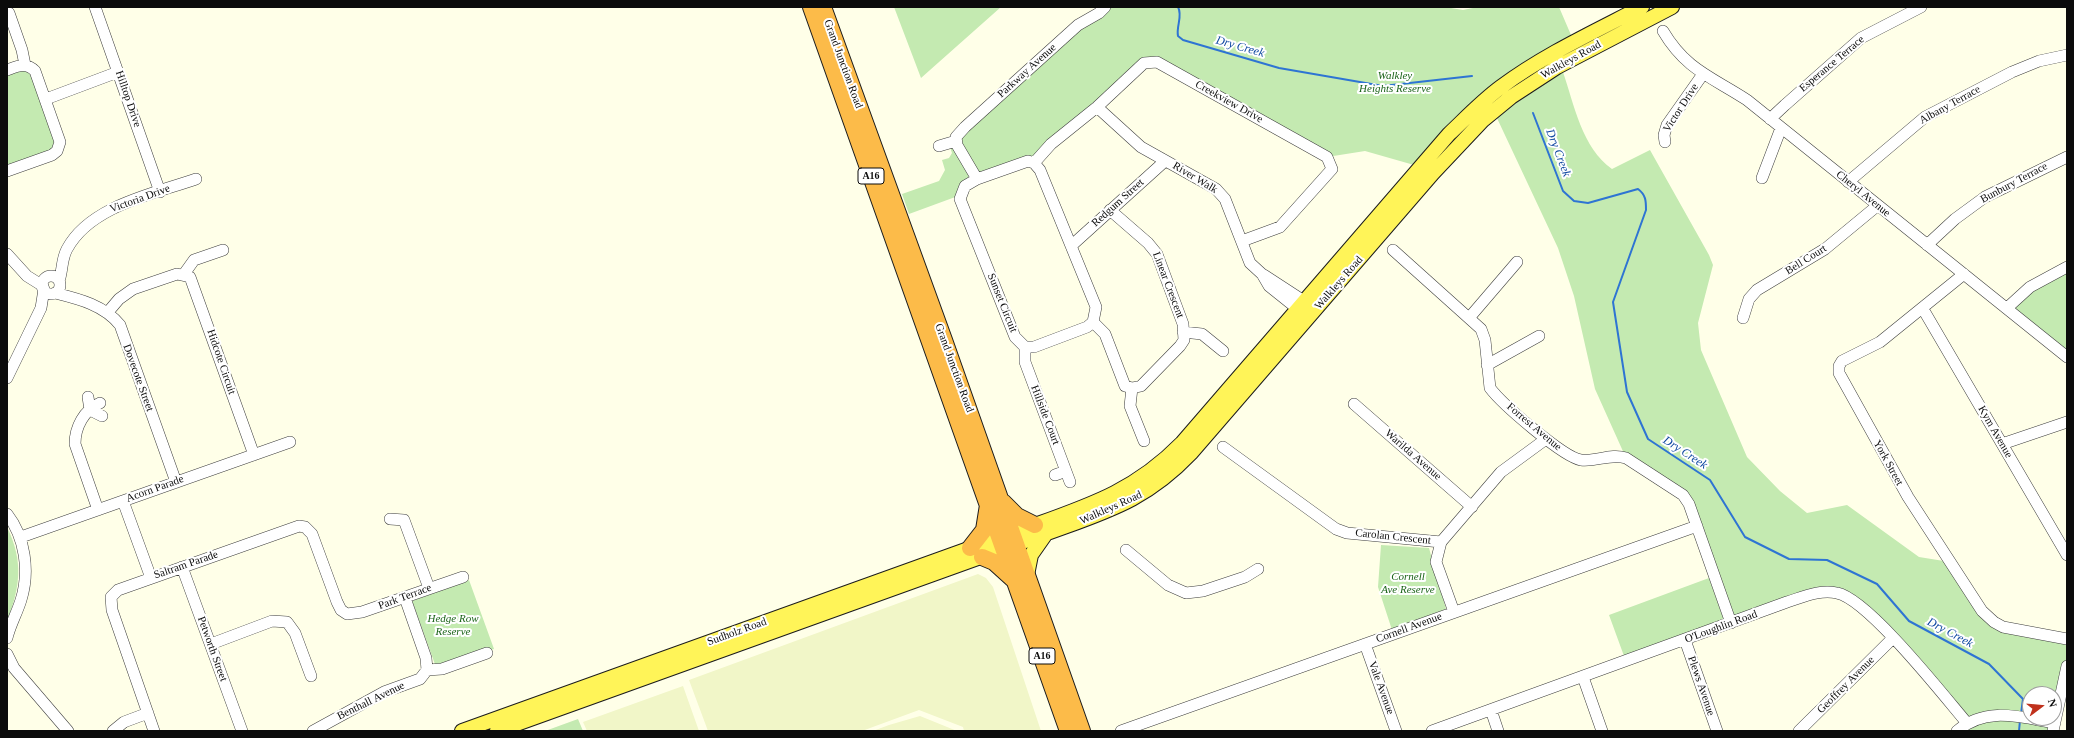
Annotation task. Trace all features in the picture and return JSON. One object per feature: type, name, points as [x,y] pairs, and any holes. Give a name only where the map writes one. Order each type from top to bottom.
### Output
[{"type":"highway","name":"Grand Junction Road","points":[[811,7],[994,501]]},
{"type":"highway","name":"Grand Junction Road","points":[[823,7],[1021,579],[1068,731]]},
{"type":"highway","points":[[1021,579],[994,562],[976,553],[994,501],[1040,530]]},
{"type":"highway","name":"Grand Junction Road","points":[[1021,579],[1082,731]]},
{"type":"main road","name":"Walkleys Road","points":[[1306,310],[1449,134],[1485,100],[1514,78],[1554,52],[1642,7]]},
{"type":"main road","name":"Walkleys Road","points":[[1008,541],[1040,530],[1103,499],[1135,483],[1156,468],[1182,443],[1460,143],[1492,112],[1557,67],[1672,7]]},
{"type":"main road","points":[[1021,579],[1040,530]]},
{"type":"main road","name":"Sudholz Road","points":[[497,731],[1008,541]]},
{"type":"main road","name":"Sudholz Road","points":[[462,731],[976,553]]},
{"type":"street","name":"Hilltop Drive","points":[[95,7],[160,192]]},
{"type":"street","name":"Parkway Avenue","points":[[956,141],[956,137],[965,127],[1078,25],[1099,13],[1105,7]]},
{"type":"street","name":"Esperance Terrace","points":[[1770,119],[1785,104],[1861,38],[1921,7]]},
{"type":"street","points":[[9,13],[22,50],[25,65]]},
{"type":"street","name":"Cheryl Avenue","points":[[1663,31],[1683,58],[1703,74],[1738,94],[2067,357]]},
{"type":"street","name":"Albany Terrace","points":[[1848,182],[1925,117],[2012,72],[2039,61],[2067,55]]},
{"type":"street","name":"Creekview Drive","points":[[1034,163],[1051,144],[1097,107],[1144,63],[1157,62],[1327,157],[1332,169],[1290,219],[1280,227],[1242,241]]},
{"type":"street","points":[[7,70],[25,65],[30,66],[35,71],[59,135],[60,142],[57,151],[52,155],[7,171]]},
{"type":"street","points":[[46,99],[118,72]]},
{"type":"street","name":"Victor Drive","points":[[1665,142],[1664,135],[1667,125],[1703,74]]},
{"type":"street","name":"River Walk","points":[[1097,107],[1141,148],[1216,189],[1225,199],[1250,263],[1306,310]]},
{"type":"street","points":[[1762,178],[1781,128]]},
{"type":"street","points":[[939,146],[956,141],[960,151],[977,180]]},
{"type":"street","name":"Bunbury Terrace","points":[[1927,245],[1955,219],[1985,197],[2067,157]]},
{"type":"street","name":"Sunset Circuit","points":[[1025,346],[1015,337],[960,199],[965,186],[977,180],[1028,161],[1034,163]]},
{"type":"street","name":"Redgum Street","points":[[1071,246],[1165,161]]},
{"type":"street","points":[[1025,346],[1034,347],[1087,327],[1093,322],[1096,307],[1040,170],[1034,163]]},
{"type":"street","name":"Victoria Drive","points":[[51,285],[72,241],[84,228],[100,215],[196,179]]},
{"type":"street","name":"Bell Court","points":[[1742,318],[1749,299],[1757,290],[1826,249],[1877,206]]},
{"type":"street","name":"Linear Crescent","points":[[1110,210],[1153,247],[1183,324],[1184,332],[1184,340],[1180,346],[1141,386],[1132,388]]},
{"type":"street","points":[[108,312],[120,299],[133,289],[177,274],[184,274],[194,260],[223,250]]},
{"type":"street","name":"Forrest Avenue","points":[[1393,250],[1483,332],[1489,385],[1493,392],[1546,439],[1566,454],[1581,460],[1594,460],[1618,456],[1630,460],[1683,495],[1689,504],[1731,623]]},
{"type":"street","name":"Dovecote Street","points":[[7,254],[17,267],[27,274],[27,276],[51,285],[108,312],[120,326],[176,482]]},
{"type":"street","points":[[1469,318],[1517,262]]},
{"type":"street","points":[[2007,308],[2030,287],[2067,267]]},
{"type":"street","name":"Hidcote Circuit","points":[[184,274],[190,277],[193,284],[254,454]]},
{"type":"street","name":"York Street","points":[[1964,274],[1874,346],[1842,361],[1839,366],[1839,373],[1908,497],[1982,610],[1994,622],[2003,627],[2067,639]]},
{"type":"street","points":[[7,378],[51,285]]},
{"type":"street","name":"Kym Avenue","points":[[1923,308],[2067,556]]},
{"type":"street","points":[[1093,322],[1105,334],[1125,386],[1132,388],[1130,406],[1144,441]]},
{"type":"street","name":"Linear Crescent","points":[[1184,332],[1202,334],[1223,351]]},
{"type":"street","points":[[1487,366],[1539,336]]},
{"type":"street","name":"Hillside Court","points":[[1025,346],[1025,362],[1070,482]]},
{"type":"street","points":[[88,397],[90,410]]},
{"type":"street","points":[[98,510],[75,444],[77,426],[90,410],[100,403]]},
{"type":"street","name":"Warilda Avenue","points":[[1354,404],[1472,507]]},
{"type":"street","points":[[90,410],[102,416]]},
{"type":"street","points":[[2002,444],[2067,422]]},
{"type":"street","name":"Carolan Crescent","points":[[1223,447],[1336,529],[1347,532],[1441,542],[1501,472],[1546,439]]},
{"type":"street","name":"Acorn Parade","points":[[21,537],[290,442]]},
{"type":"street","points":[[1055,475],[1066,471]]},
{"type":"street","points":[[123,501],[151,578]]},
{"type":"street","points":[[7,514],[21,537],[26,569],[21,600],[7,638]]},
{"type":"street","points":[[390,519],[404,520],[429,588]]},
{"type":"street","name":"Saltram Parade","points":[[154,731],[110,602],[114,593],[151,578],[299,526],[305,527],[314,538],[337,602],[341,610],[347,614]]},
{"type":"street","name":"Cornell Avenue","points":[[1121,731],[1697,526]]},
{"type":"street","points":[[1441,542],[1436,562],[1454,612]]},
{"type":"street","points":[[1126,550],[1168,585],[1186,593],[1203,591],[1245,577],[1258,569]]},
{"type":"street","name":"Petworth Street","points":[[182,567],[242,731]]},
{"type":"street","name":"Park Terrace","points":[[347,614],[362,612],[463,577]]},
{"type":"street","name":"O'Loughlin Road","points":[[1432,731],[1731,623],[1811,595],[1829,592],[1842,594],[1857,602],[1920,667],[1967,723]]},
{"type":"street","points":[[405,598],[426,658],[427,670],[442,669],[487,654]]},
{"type":"street","points":[[211,644],[272,621],[287,622],[295,633],[311,676]]},
{"type":"street","name":"Geoffrey Avenue","points":[[1799,731],[1893,638]]},
{"type":"street","name":"Plews Avenue","points":[[1685,640],[1717,731]]},
{"type":"street","name":"Vale Avenue","points":[[1365,644],[1396,731]]},
{"type":"street","points":[[7,654],[14,668],[68,731]]},
{"type":"street","points":[[1957,731],[1967,723],[1988,715],[2009,716],[2035,720],[2054,727],[2067,666]]},
{"type":"street","name":"Benthall Avenue","points":[[313,731],[384,692],[420,679],[427,670]]},
{"type":"street","points":[[1583,677],[1602,731]]},
{"type":"street","points":[[1491,710],[1498,731]]},
{"type":"street","points":[[113,731],[124,722],[148,713]]},
{"type":"green space","points":[[894,7],[1001,7],[921,78]]},
{"type":"green space","name":"Walkley Heights Reserve","points":[[1105,7],[1445,7],[1463,10],[1478,7],[1559,7],[1574,42],[1490,95],[1421,167],[1365,151],[1327,157],[1157,62],[1144,63],[1034,163],[980,173],[960,144],[961,136]]},
{"type":"green space","points":[[22,70],[29,72],[35,77],[56,139],[53,150],[7,169],[7,75]]},
{"type":"green space","points":[[1563,72],[1580,125],[1593,149],[1612,169],[1650,150],[1709,255],[1713,265],[1698,323],[1701,350],[1747,457],[1780,491],[1807,513],[1847,505],[1919,557],[1950,562],[2000,625],[2067,639],[2067,666],[2062,689],[2062,686],[2022,686],[2022,726],[2054,726],[2053,731],[1959,731],[1969,722],[1857,602],[1823,592],[1731,623],[1687,501],[1626,458],[1595,389],[1574,296],[1558,248],[1496,116]]},
{"type":"green space","points":[[952,145],[970,175],[958,189],[958,196],[909,214],[902,194],[939,181],[945,170],[942,160],[949,158],[952,153],[950,147]]},
{"type":"green space","points":[[2067,267],[2067,357],[2007,308]]},
{"type":"green space","points":[[7,527],[16,552],[18,574],[15,597],[7,622]]},
{"type":"green space","name":"Cornell Ave Reserve","points":[[1381,545],[1429,548],[1446,609],[1392,630],[1378,587]]},
{"type":"green space","points":[[978,574],[986,578],[993,587],[1041,731],[964,731],[963,727],[919,710],[862,731],[708,731],[689,680]]},
{"type":"green space","points":[[1709,578],[1724,620],[1624,656],[1609,615]]},
{"type":"green space","name":"Hedge Row Reserve","points":[[469,580],[494,649],[436,667],[412,601]]},
{"type":"green space","points":[[683,686],[699,731],[587,731],[583,722]]},
{"type":"green space","points":[[920,716],[957,731],[873,731],[889,725]]},
{"type":"green space","points":[[578,719],[583,731],[545,731]]},
{"type":"waterway","name":"Dry Creek","points":[[1178,7],[1180,14],[1178,36],[1183,40],[1279,68],[1383,86],[1472,76]]},
{"type":"waterway","name":"Dry Creek","points":[[1533,113],[1563,191],[1574,201],[1588,203],[1638,189],[1645,198],[1646,210],[1613,302],[1627,392],[1648,439],[1710,480],[1745,537],[1789,559],[1827,560],[1877,584],[1909,621],[1989,664],[2023,699],[2021,714]]},
{"type":"waterway","name":"Dry Creek","points":[[2019,731],[2020,720]]}]
